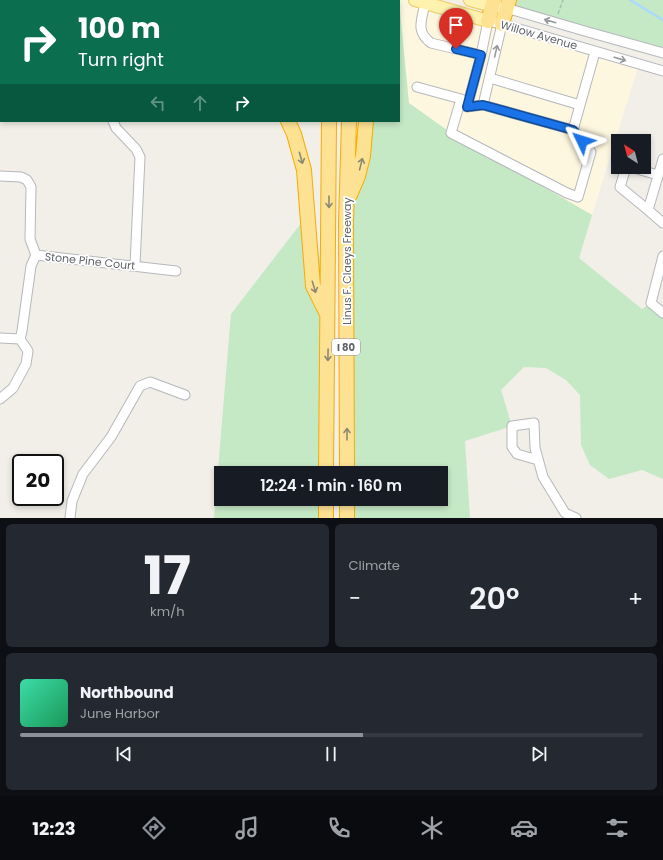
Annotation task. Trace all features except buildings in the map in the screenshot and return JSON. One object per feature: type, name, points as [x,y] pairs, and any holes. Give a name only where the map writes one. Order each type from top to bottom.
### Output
[{"type":"highway","points":[[488,21],[500,4]]},
{"type":"highway","points":[[500,4],[502,24]]},
{"type":"highway","points":[[288,122],[294,134],[304,170],[313,286],[328,317]]},
{"type":"highway","name":"Linus F. Claeys Freeway","points":[[326,466],[329,122]]},
{"type":"highway","name":"Linus F. Claeys Freeway","points":[[347,466],[346,222],[349,122]]},
{"type":"highway","points":[[347,201],[358,176],[363,156],[366,122]]},
{"type":"highway","points":[[326,506],[326,518]]},
{"type":"highway","points":[[347,506],[347,518]]},
{"type":"main road","name":"Willow Avenue","points":[[470,0],[500,4]]},
{"type":"main road","name":"Willow Avenue","points":[[420,2],[488,21]]},
{"type":"street","points":[[420,2],[420,28],[424,38],[431,43],[481,55]]},
{"type":"street","name":"Willow Avenue","points":[[500,4],[556,23],[663,53]]},
{"type":"street","name":"Willow Avenue","points":[[488,21],[663,71]]},
{"type":"street","points":[[467,107],[481,55],[488,21]]},
{"type":"street","points":[[483,105],[502,24]]},
{"type":"street","points":[[573,130],[595,52]]},
{"type":"street","points":[[490,78],[580,105]]},
{"type":"street","points":[[417,87],[461,99],[467,107]]},
{"type":"street","points":[[461,99],[452,132],[567,193],[578,197],[591,152],[573,130],[483,105],[467,107]]},
{"type":"street","points":[[113,122],[116,128],[136,149],[140,157],[135,265]]},
{"type":"street","points":[[648,210],[663,159]]},
{"type":"street","points":[[651,173],[658,175]]},
{"type":"street","points":[[624,174],[620,187],[663,223]]},
{"type":"street","name":"Stone Pine Court","points":[[0,176],[21,176],[27,180],[31,187],[30,239],[36,255],[135,265],[176,271]]},
{"type":"street","points":[[0,400],[13,388],[26,364],[28,351],[20,339],[31,266],[36,255]]},
{"type":"street","points":[[663,256],[651,303],[663,313]]},
{"type":"street","points":[[0,338],[20,339]]},
{"type":"street","points":[[70,518],[72,501],[82,474],[111,437],[140,386],[150,382],[185,394]]},
{"type":"street","points":[[538,460],[542,477],[563,515],[576,518]]},
{"type":"path","points":[[556,23],[562,0]]},
{"type":"shaded area","points":[[400,0],[415,0],[639,64],[617,134],[611,134],[611,154],[592,215],[451,133],[409,103]]},
{"type":"green space","points":[[509,0],[663,0],[663,53],[506,8]]},
{"type":"green space","points":[[400,12],[409,103],[451,133],[592,215],[579,258],[642,309],[651,303],[663,313],[663,479],[642,470],[609,479],[590,465],[581,445],[580,395],[566,380],[546,368],[524,367],[501,390],[512,426],[465,441],[470,518],[347,518],[347,506],[448,506],[448,466],[347,466],[346,222],[366,122],[400,122]]},
{"type":"green space","points":[[312,209],[329,318],[327,466],[218,466],[231,314]]},
{"type":"green space","points":[[215,506],[326,506],[326,518],[214,518]]},
{"type":"waterway","points":[[630,0],[663,20]]},
{"type":"route","points":[[456,49],[481,55],[467,107],[483,105],[573,130],[582,141]]}]
